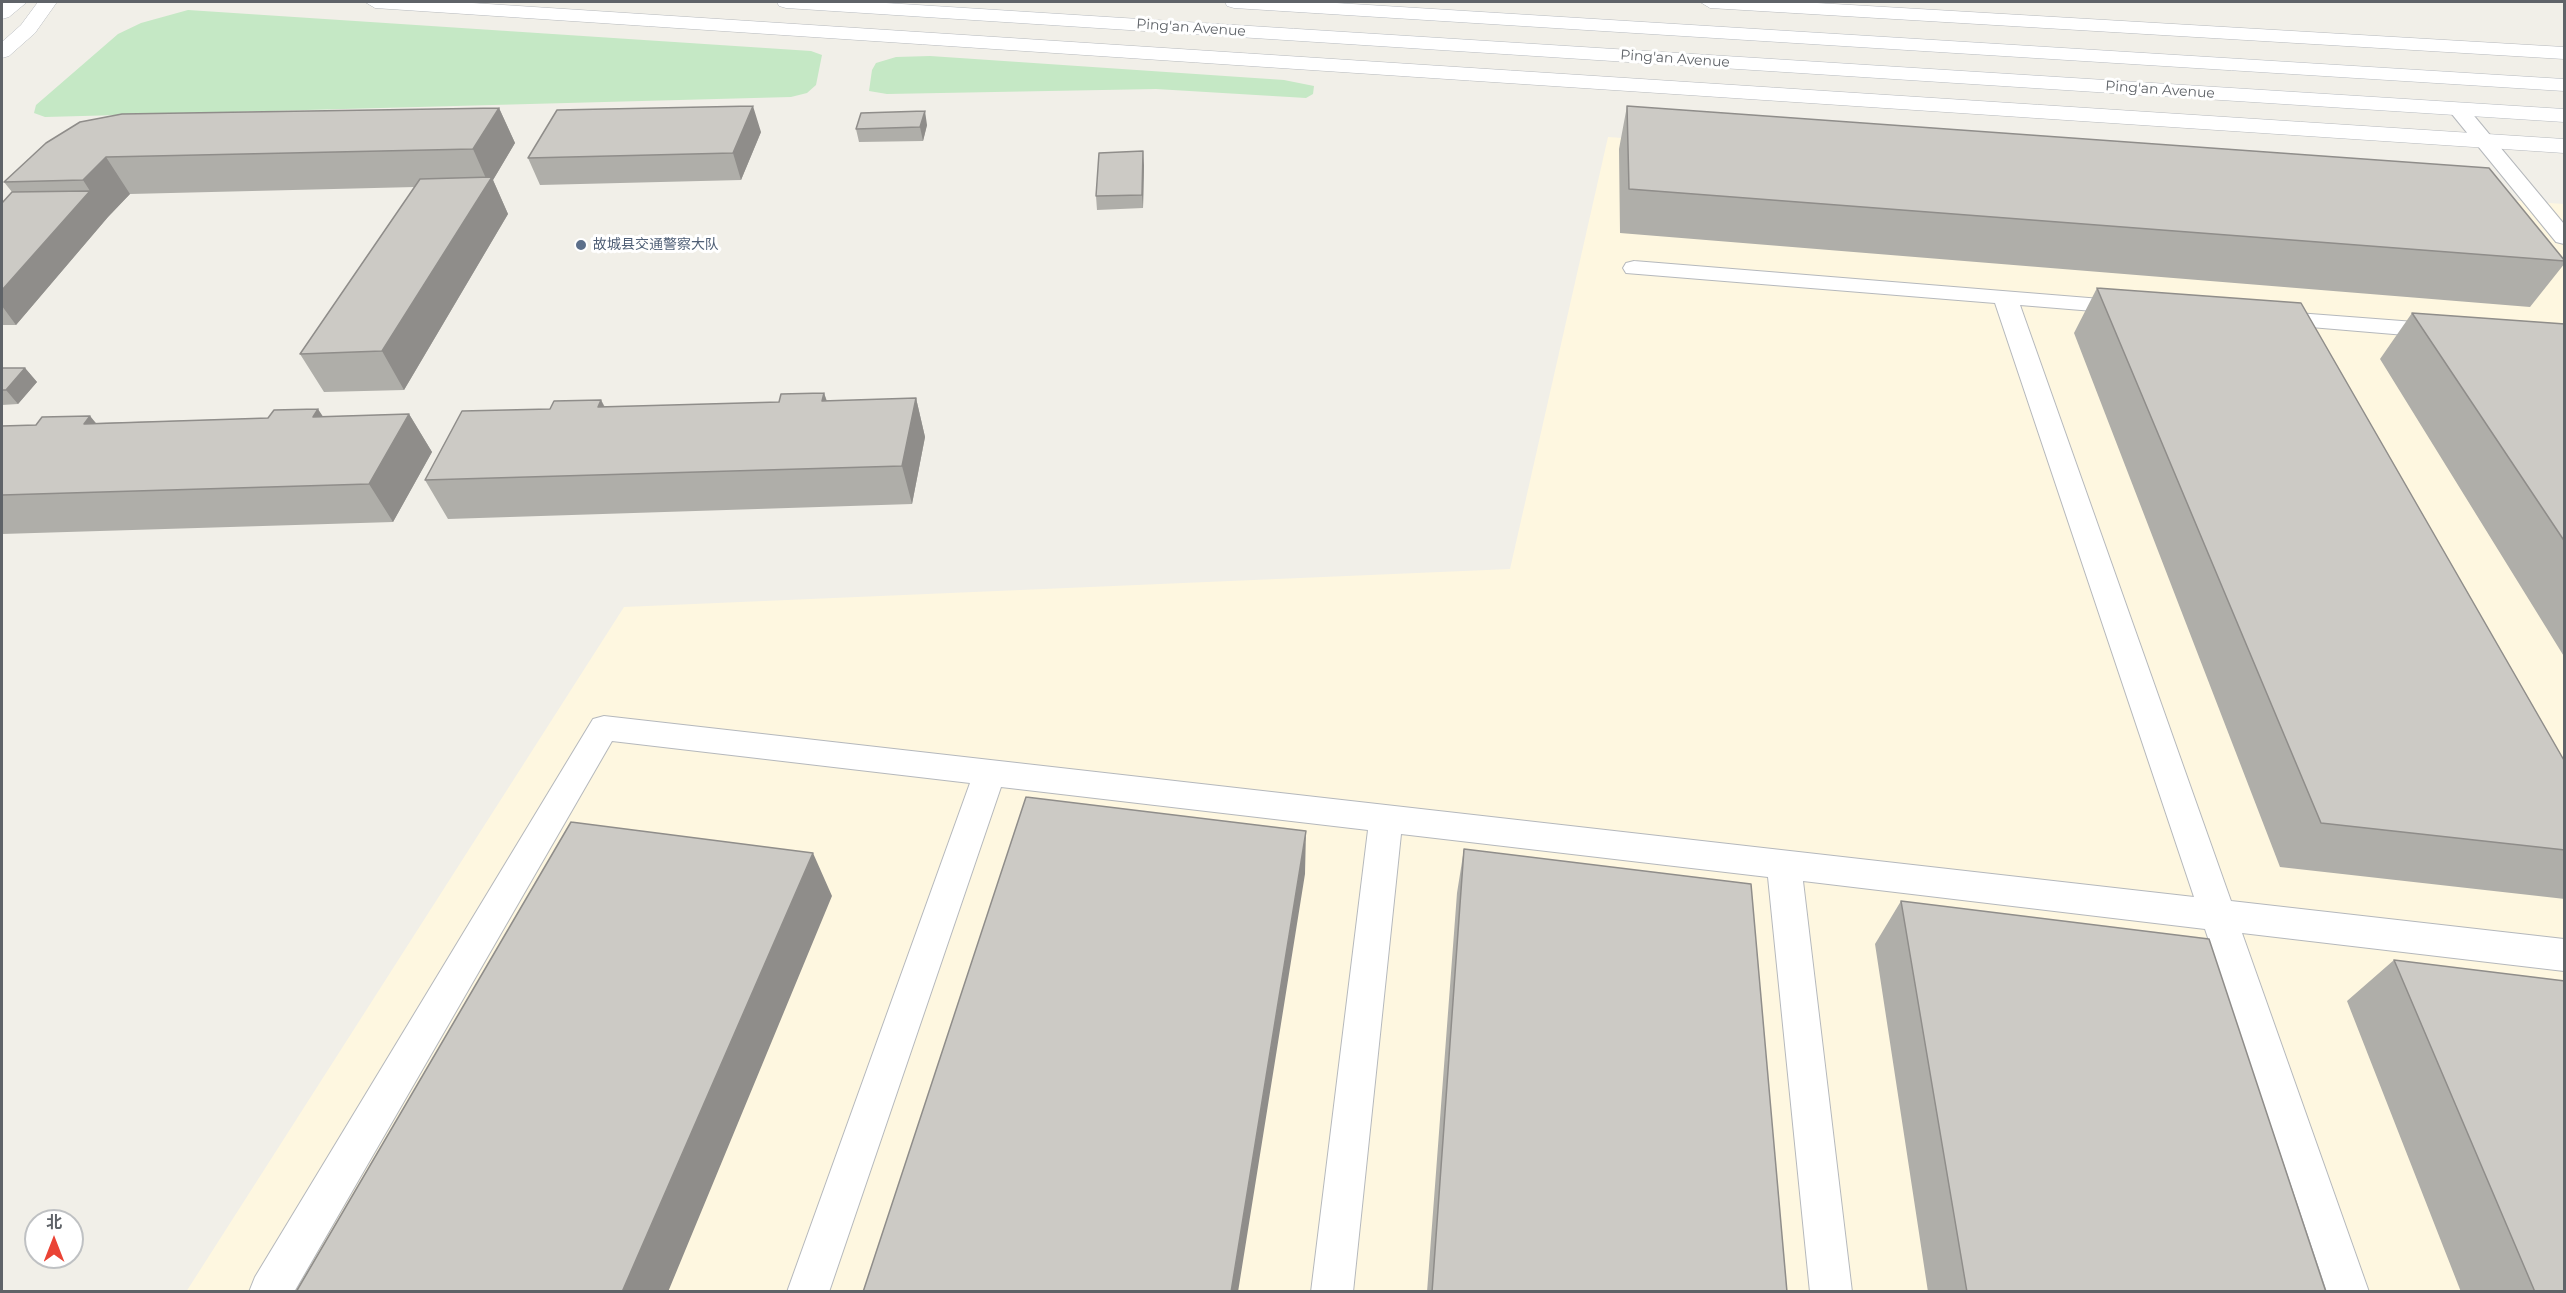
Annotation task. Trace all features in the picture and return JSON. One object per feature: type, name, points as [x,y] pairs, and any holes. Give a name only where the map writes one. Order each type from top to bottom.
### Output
[{"type":"main road","points":[[2,13],[17,2]]},
{"type":"main road","points":[[2,52],[28,29],[47,2]]},
{"type":"main road","points":[[375,2],[2565,146]]},
{"type":"main road","name":"Ping'an Avenue","points":[[786,2],[2565,116]]},
{"type":"main road","name":"Ping'an Avenue","points":[[1234,2],[2565,85]]},
{"type":"main road","points":[[1710,2],[2565,53]]},
{"type":"lane","points":[[2458,109],[2565,237]]},
{"type":"lane","points":[[1634,268],[2146,308]]},
{"type":"lane","points":[[2005,297],[2348,1292]]},
{"type":"lane","points":[[2253,316],[2461,333]]},
{"type":"lane","points":[[2300,320],[2317,351]]},
{"type":"lane","points":[[270,1292],[604,728],[2565,955]]},
{"type":"lane","points":[[808,1292],[990,772]]},
{"type":"lane","points":[[1332,1292],[1386,819]]},
{"type":"lane","points":[[1784,864],[1831,1292]]},
{"type":"shaded area","points":[[1608,137],[2564,204],[2564,1291],[186,1292],[624,607],[1510,569]]},
{"type":"green space","points":[[188,10],[811,51],[822,55],[816,85],[807,93],[791,97],[45,117],[34,113],[36,105],[118,34],[141,23]]},
{"type":"green space","points":[[930,56],[1284,80],[1314,86],[1313,94],[1306,98],[1156,89],[887,94],[869,91],[872,70],[876,63],[896,57]]},
{"type":"building","points":[[753,106],[733,153],[528,158],[557,110]]},
{"type":"building","points":[[1627,106],[2489,168],[2565,261],[1629,189]]},
{"type":"building","points":[[499,108],[473,149],[106,157],[83,180],[4,182],[46,143],[80,122],[122,114]]},
{"type":"building","points":[[925,111],[920,127],[856,129],[861,113]]},
{"type":"building","points":[[1143,151],[1142,195],[1096,196],[1099,153]]},
{"type":"building","points":[[492,177],[382,351],[300,354],[420,179]]},
{"type":"building","points":[[90,191],[2,290],[2,203],[12,192]]},
{"type":"building","points":[[2097,288],[2301,303],[2565,762],[2565,850],[2321,823]]},
{"type":"building","points":[[2412,313],[2565,324],[2565,542]]},
{"type":"building","points":[[2,368],[25,368],[6,390],[2,390]]},
{"type":"building","points":[[824,393],[822,401],[916,398],[902,466],[425,480],[462,411],[550,409],[554,401],[601,400],[598,407],[779,402],[781,394]]},
{"type":"building","points":[[318,409],[313,417],[409,414],[369,484],[2,495],[2,426],[36,425],[42,417],[90,416],[84,424],[268,418],[274,410]]},
{"type":"building","points":[[1026,797],[1306,831],[1231,1292],[863,1292]]},
{"type":"building","points":[[571,822],[813,853],[622,1292],[296,1292]]},
{"type":"building","points":[[1464,849],[1751,884],[1787,1292],[1432,1292]]},
{"type":"building","points":[[1901,901],[2209,939],[2326,1292],[1967,1292]]},
{"type":"building","points":[[2394,960],[2565,981],[2565,1292],[2535,1292]]},
{"type":"place","name":"故城县交通警察大队","points":[[581,245]]}]
